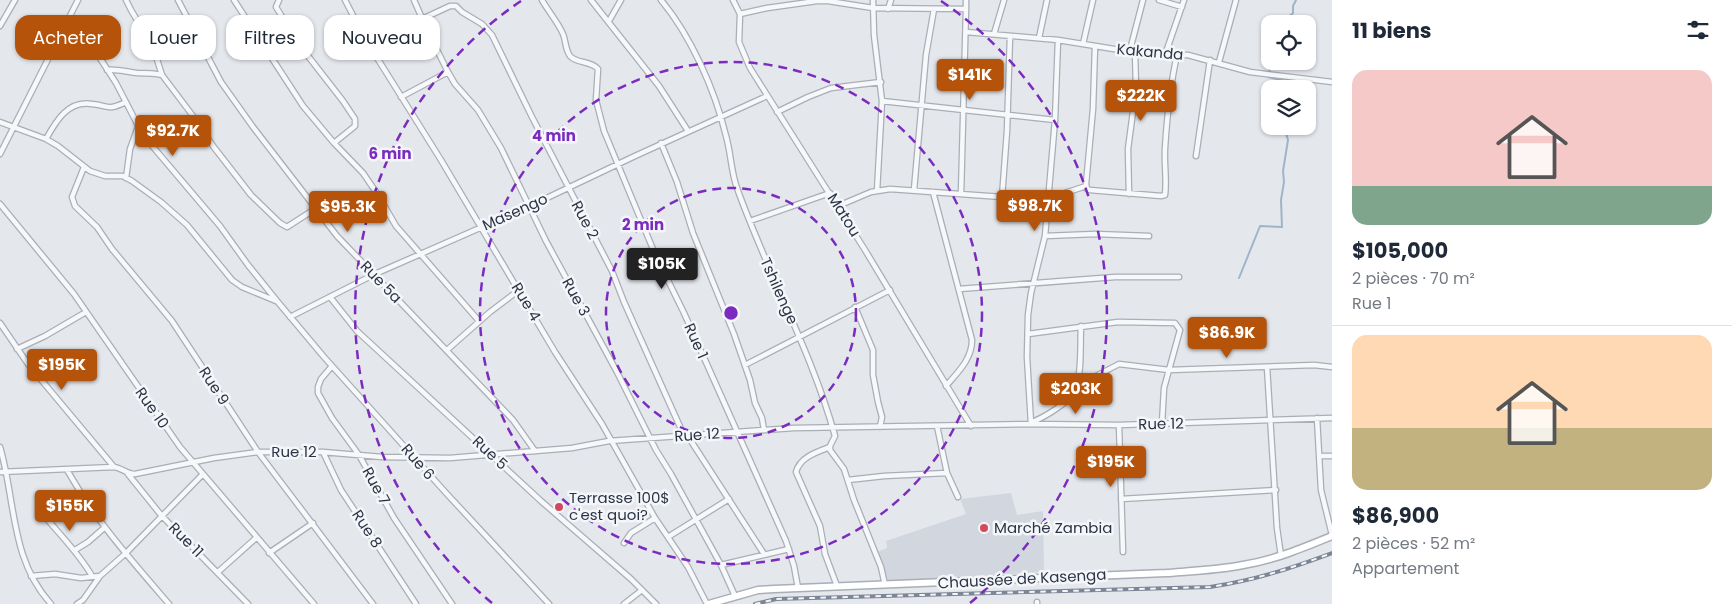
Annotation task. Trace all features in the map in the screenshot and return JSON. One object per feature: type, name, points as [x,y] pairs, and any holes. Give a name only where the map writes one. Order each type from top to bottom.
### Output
[{"type":"main road","name":"Chaussée de Kasenga","points":[[708,604],[758,590],[1166,574],[1222,569],[1281,556],[1332,536]]},
{"type":"street","points":[[0,26],[15,0]]},
{"type":"street","points":[[70,15],[78,0]]},
{"type":"street","points":[[126,0],[153,47],[162,75],[246,188],[285,227],[289,227],[315,209]]},
{"type":"street","name":"Rue 5a","points":[[178,0],[221,82],[315,209],[337,236],[513,420],[535,451]]},
{"type":"street","points":[[182,6],[185,0]]},
{"type":"street","points":[[234,0],[303,106],[334,143],[363,173],[392,221],[479,321]]},
{"type":"street","points":[[280,0],[276,7],[288,28],[355,119],[355,126],[334,143]]},
{"type":"street","name":"Rue 4","points":[[345,0],[364,37],[555,352],[602,424],[654,518],[688,567],[708,604]]},
{"type":"street","name":"Rue 3","points":[[414,0],[420,15]]},
{"type":"street","name":"Rue 1","points":[[542,0],[563,34],[567,50],[571,56],[576,60],[592,64],[598,69],[597,107],[604,131],[655,254],[684,313],[789,549],[798,588]]},
{"type":"street","points":[[591,0],[659,86],[688,131]]},
{"type":"street","points":[[609,21],[621,0]]},
{"type":"street","name":"Tshilenge","points":[[661,0],[674,18],[694,54],[712,92],[721,117],[734,179],[816,377],[833,427],[835,437],[830,447]]},
{"type":"street","name":"Matou","points":[[733,0],[740,14],[739,36],[741,48],[750,68],[890,290],[971,426]]},
{"type":"street","points":[[873,0],[874,35],[882,101],[877,191]]},
{"type":"street","points":[[888,9],[891,0]]},
{"type":"street","points":[[961,194],[966,0]]},
{"type":"street","points":[[994,34],[1004,0]]},
{"type":"street","points":[[1040,38],[1047,0]]},
{"type":"street","points":[[1083,44],[1093,0]]},
{"type":"street","points":[[1129,194],[1128,149],[1136,89],[1133,51],[1143,0]]},
{"type":"street","points":[[1160,0],[1182,7]]},
{"type":"street","points":[[1165,55],[1184,0]]},
{"type":"street","points":[[1220,62],[1236,0]]},
{"type":"street","points":[[740,14],[817,1],[888,9],[966,9]]},
{"type":"street","name":"Rue 2","points":[[431,15],[450,6],[456,6],[462,12],[482,24],[492,35],[568,188],[612,271],[647,355],[681,429],[691,441],[764,554]]},
{"type":"street","points":[[914,190],[926,55],[934,9]]},
{"type":"street","name":"Kakanda","points":[[966,32],[1058,40],[1165,55],[1188,55],[1220,62],[1250,72],[1332,82]]},
{"type":"street","points":[[1002,197],[1008,115],[1010,36]]},
{"type":"street","points":[[1058,40],[1055,120],[1045,236],[1029,303],[1027,357],[1032,423],[1060,406],[1076,390],[1094,377],[1119,364],[1169,370],[1314,365],[1332,367]]},
{"type":"street","points":[[1095,46],[1093,109],[1086,186],[1090,190],[1165,195],[1167,178],[1164,164],[1168,100],[1177,55]]},
{"type":"street","name":"Rue 3","points":[[440,56],[455,84],[478,110],[496,140],[546,241],[614,365],[650,439],[721,565],[735,596]]},
{"type":"street","points":[[0,154],[47,60]]},
{"type":"street","name":"Rue 6","points":[[101,60],[146,140],[220,226],[248,265],[290,317],[507,560],[549,604]]},
{"type":"street","points":[[1196,156],[1210,60]]},
{"type":"street","points":[[107,70],[120,69],[137,73],[162,75]]},
{"type":"street","points":[[401,97],[448,72]]},
{"type":"street","points":[[778,112],[831,88],[881,82]]},
{"type":"street","name":"Masengo","points":[[290,317],[375,274],[530,206],[688,131],[767,96]]},
{"type":"street","points":[[882,101],[1055,120]]},
{"type":"street","points":[[46,139],[56,122],[69,108],[85,103],[113,108],[126,102]]},
{"type":"street","points":[[0,122],[46,139],[96,174],[126,178],[161,202],[187,225],[232,280],[242,287],[277,301]]},
{"type":"street","points":[[126,178],[130,149],[138,127]]},
{"type":"street","points":[[662,144],[677,182],[693,233],[723,303],[745,365],[764,430]]},
{"type":"street","name":"Rue 9","points":[[84,167],[72,198],[75,206],[96,227],[112,250],[172,321],[258,452],[373,604]]},
{"type":"street","points":[[838,206],[877,191],[890,189],[1047,202],[1059,195],[1086,186]]},
{"type":"street","points":[[933,192],[972,340],[969,359],[946,386]]},
{"type":"street","points":[[750,221],[830,193]]},
{"type":"street","name":"Rue 10","points":[[0,204],[74,294],[169,433],[256,538],[314,604]]},
{"type":"street","points":[[1045,236],[1095,234],[1149,236]]},
{"type":"street","points":[[959,289],[1115,277],[1179,277]]},
{"type":"street","points":[[447,350],[479,321],[519,290]]},
{"type":"street","points":[[745,365],[890,290]]},
{"type":"street","name":"Rue 5","points":[[330,297],[354,328],[541,501],[656,604]]},
{"type":"street","points":[[855,307],[873,350],[873,375],[882,417],[880,427]]},
{"type":"street","points":[[17,349],[45,336],[86,312]]},
{"type":"street","points":[[1028,334],[1126,322],[1175,323],[1180,330],[1162,401],[1162,424]]},
{"type":"street","points":[[0,323],[39,378],[114,467]]},
{"type":"street","points":[[1076,390],[1081,326]]},
{"type":"street","name":"Rue 7","points":[[332,366],[322,379],[318,387],[318,393],[332,418],[359,455],[394,518],[452,604]]},
{"type":"street","points":[[1267,367],[1277,528],[1281,556]]},
{"type":"street","points":[[1316,418],[1323,501],[1332,536]]},
{"type":"street","name":"Rue 12","points":[[0,472],[114,467],[135,474],[192,462],[258,452],[323,452],[415,458],[493,456],[588,446],[610,441],[833,427],[971,426],[1032,423],[1119,425],[1332,418]]},
{"type":"street","points":[[1119,425],[1124,552]]},
{"type":"street","points":[[938,426],[947,473],[958,497]]},
{"type":"street","points":[[0,447],[7,471],[18,539],[31,576],[51,604]]},
{"type":"street","points":[[836,586],[825,554],[820,526],[796,472],[804,460],[830,447],[842,465],[848,480],[881,567],[885,585]]},
{"type":"street","name":"Rue 8","points":[[323,452],[341,490],[416,604]]},
{"type":"street","points":[[1319,456],[1332,456]]},
{"type":"street","points":[[67,470],[104,528],[169,604]]},
{"type":"street","name":"Rue 11","points":[[127,472],[161,515],[248,604]]},
{"type":"street","points":[[848,480],[947,473]]},
{"type":"street","points":[[77,604],[83,600],[100,576],[126,553],[203,474]]},
{"type":"street","points":[[1122,499],[1276,490]]},
{"type":"street","points":[[82,496],[67,496],[47,504],[42,509],[42,513],[83,560],[92,576]]},
{"type":"street","points":[[668,537],[729,499]]},
{"type":"street","points":[[624,543],[631,532],[654,518]]},
{"type":"street","points":[[269,553],[313,523]]},
{"type":"street","points":[[75,550],[104,528]]},
{"type":"street","points":[[218,572],[256,538]]},
{"type":"street","points":[[721,565],[789,549]]},
{"type":"street","points":[[31,576],[55,574],[81,578],[100,576]]},
{"type":"street","points":[[624,604],[642,590]]},
{"type":"shaded area","name":"Marché Zambia","points":[[1011,493],[1017,515],[1043,511],[1044,572],[887,581],[877,552],[887,548],[886,541],[966,514],[960,499]]},
{"type":"waterway","points":[[1291,15],[1293,13],[1293,6],[1296,0]]},
{"type":"waterway","points":[[1270,70],[1268,77],[1281,80]]},
{"type":"waterway","points":[[1239,278],[1260,226],[1282,227],[1281,200],[1288,140],[1287,135]]},
{"type":"railway","points":[[755,604],[776,599],[1210,587],[1272,573],[1332,553]]},
{"type":"place","name":"Terrasse 100$ c'est quoi?","points":[[559,507]]},
{"type":"place","name":"Marché Zambia","points":[[984,528]]}]
